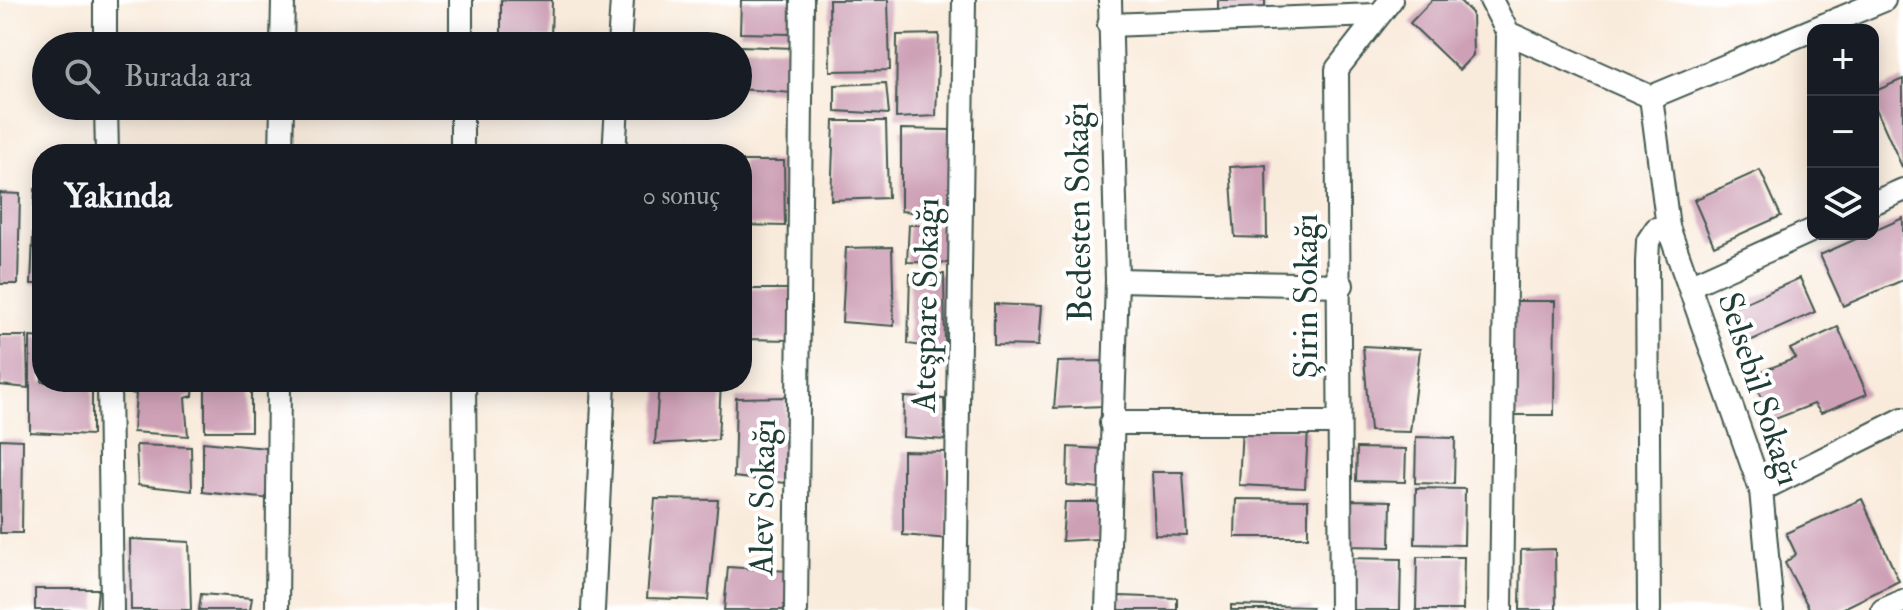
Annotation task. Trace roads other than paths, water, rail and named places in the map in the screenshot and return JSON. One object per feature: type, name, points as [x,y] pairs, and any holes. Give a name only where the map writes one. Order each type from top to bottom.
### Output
[{"type":"street","points":[[105,0],[105,32]]},
{"type":"street","points":[[282,32],[283,0]]},
{"type":"street","points":[[461,0],[461,32]]},
{"type":"street","points":[[620,32],[622,0]]},
{"type":"street","name":"Alev Sokağı","points":[[796,610],[802,0]]},
{"type":"street","name":"Ateşpare Sokağı","points":[[955,610],[964,0]]},
{"type":"street","name":"Bedesten Sokağı","points":[[1107,610],[1117,280],[1110,0]]},
{"type":"street","points":[[1491,0],[1508,33],[1501,610]]},
{"type":"street","points":[[1508,33],[1651,97],[1884,0]]},
{"type":"street","points":[[1109,25],[1383,8]]},
{"type":"street","name":"Şirin Sokağı","points":[[1341,610],[1339,423],[1342,285],[1337,69],[1383,8]]},
{"type":"street","name":"Selsebil Sokağı","points":[[1651,97],[1668,227],[1761,490],[1772,610]]},
{"type":"street","points":[[106,120],[107,144]]},
{"type":"street","points":[[281,144],[282,120]]},
{"type":"street","points":[[462,120],[462,144]]},
{"type":"street","points":[[615,144],[616,120]]},
{"type":"street","points":[[1879,200],[1903,190]]},
{"type":"street","points":[[1649,610],[1648,241],[1656,229],[1668,227]]},
{"type":"street","points":[[1689,286],[1807,233]]},
{"type":"street","points":[[1117,280],[1342,285]]},
{"type":"street","points":[[109,392],[112,610]]},
{"type":"street","points":[[277,610],[279,392]]},
{"type":"street","points":[[464,392],[466,610]]},
{"type":"street","points":[[593,610],[604,392]]},
{"type":"street","points":[[1761,490],[1903,419]]},
{"type":"street","points":[[1111,423],[1339,423]]},
{"type":"street","points":[[1883,610],[1903,601]]}]
